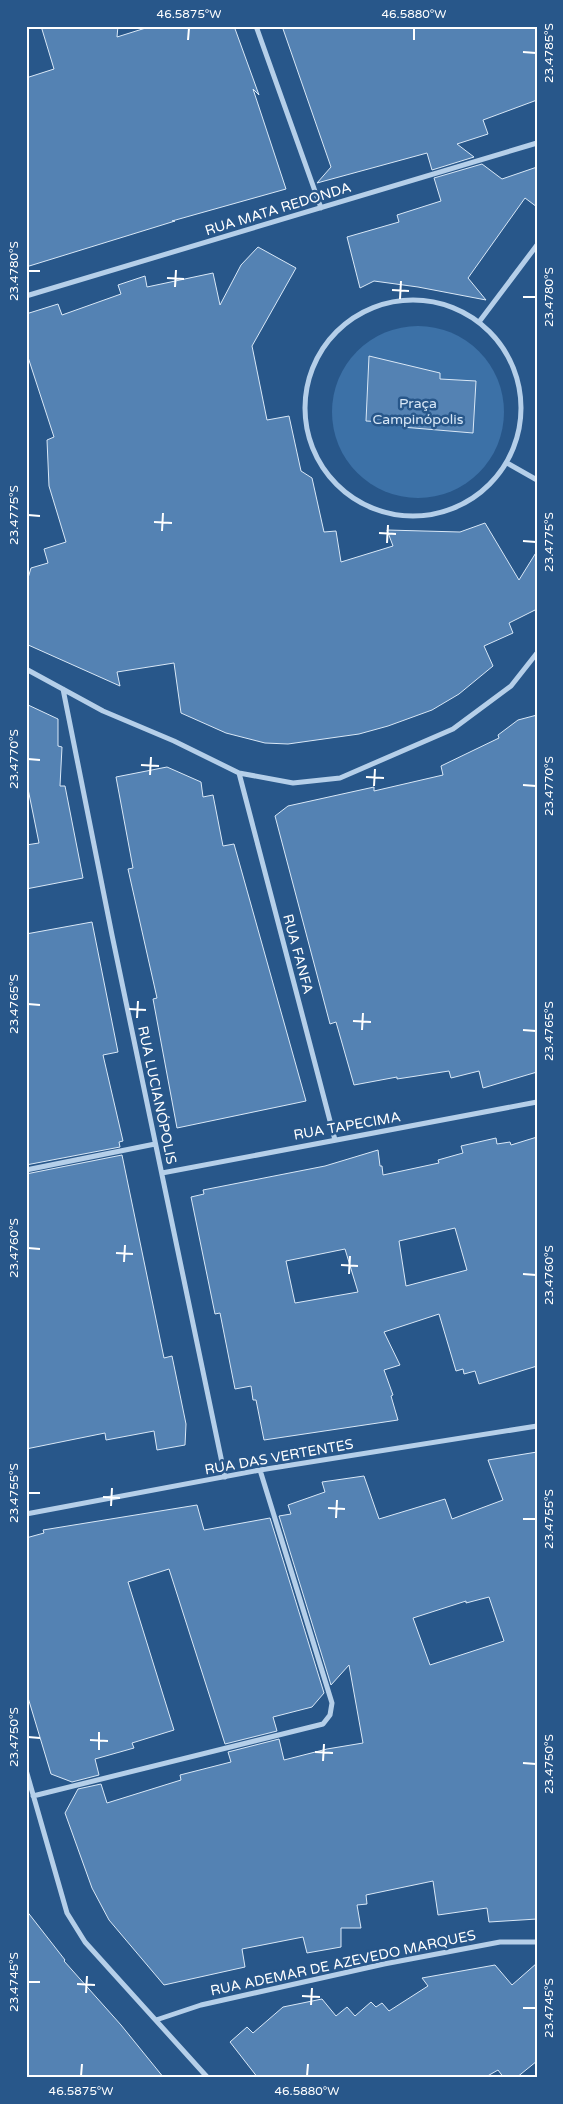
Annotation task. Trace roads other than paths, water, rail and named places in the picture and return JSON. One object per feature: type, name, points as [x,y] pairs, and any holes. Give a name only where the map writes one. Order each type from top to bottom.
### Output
[{"type":"street","points":[[256,26],[321,208]]},
{"type":"street","name":"RUA MATA REDONDA","points":[[26,296],[537,143]]},
{"type":"street","points":[[479,322],[537,245]]},
{"type":"street","points":[[414,300],[448,306],[479,322],[501,344],[516,372],[522,403],[519,434],[507,463],[485,490],[455,508],[422,516],[387,513],[355,499],[329,476],[312,446],[308,429],[305,412],[309,378],[324,347],[348,322],[379,306],[414,300]]},
{"type":"street","points":[[507,463],[537,480]]},
{"type":"street","points":[[26,669],[103,711],[174,741],[238,774],[293,783],[340,778],[453,729],[511,686],[537,653]]},
{"type":"street","name":"RUA LUCIANÓPOLIS","points":[[63,689],[155,1144],[225,1477]]},
{"type":"street","name":"RUA FANFA","points":[[238,774],[335,1140]]},
{"type":"street","name":"RUA TAPECIMA","points":[[162,1173],[537,1102]]},
{"type":"street","points":[[26,1170],[155,1144]]},
{"type":"street","name":"RUA DAS VERTENTES","points":[[26,1514],[260,1470],[537,1426]]},
{"type":"street","points":[[33,1796],[323,1724],[330,1715],[332,1703],[260,1470]]},
{"type":"street","points":[[26,1772],[67,1913],[85,1942],[208,2078]]},
{"type":"street","name":"RUA ADEMAR DE AZEVEDO MARQUES","points":[[156,2020],[201,2005],[384,1964],[500,1942],[537,1942]]},
{"type":"park label","name":"Praça Campinópolis","points":[[418,412]]}]
